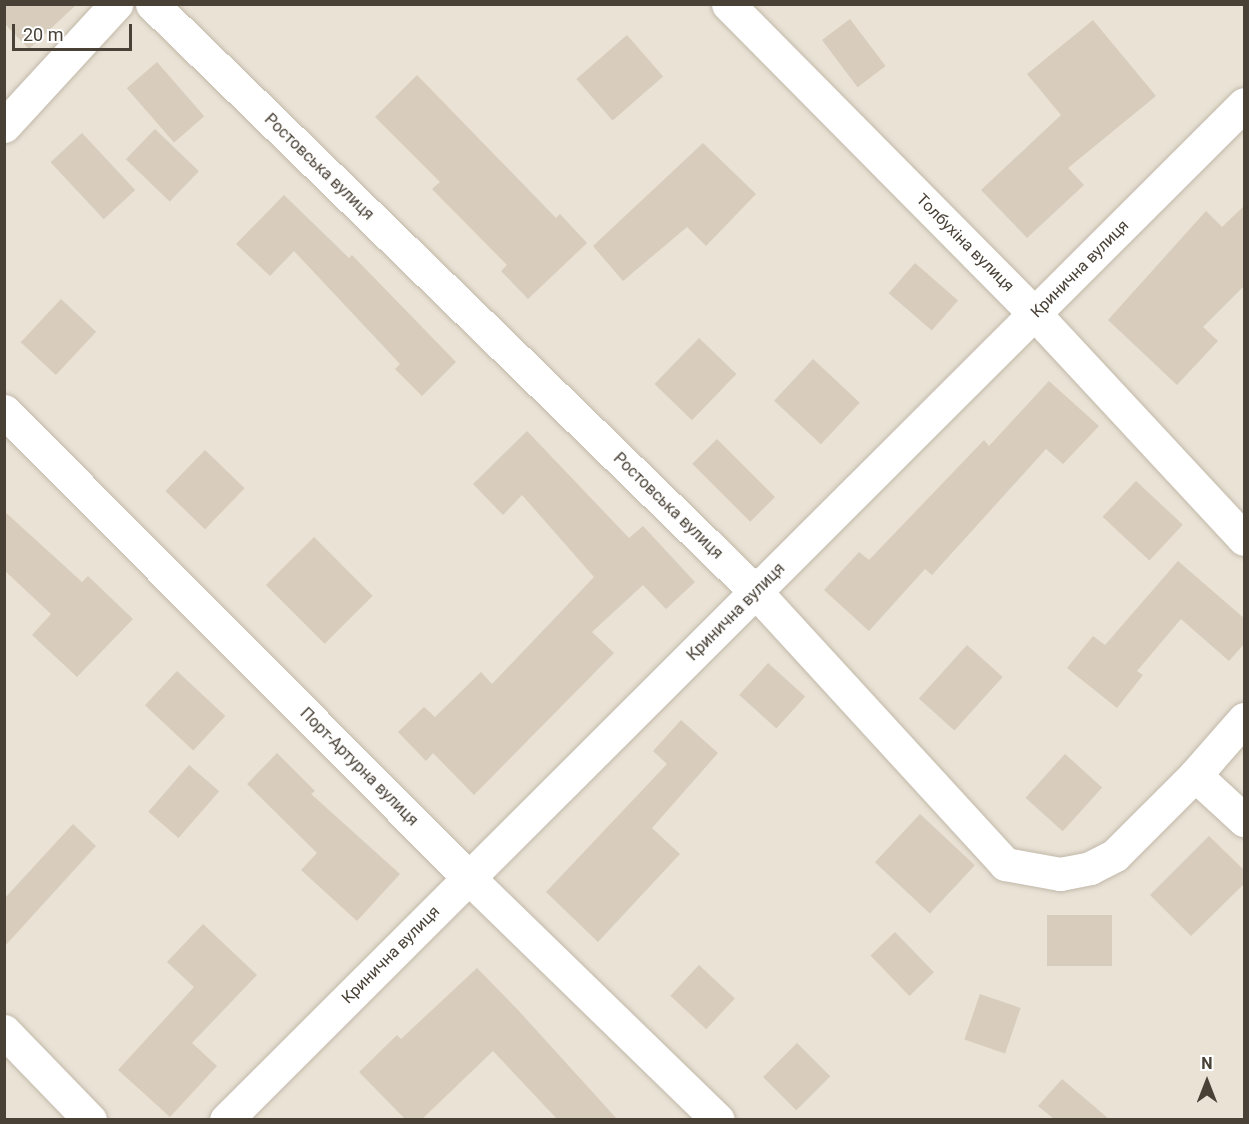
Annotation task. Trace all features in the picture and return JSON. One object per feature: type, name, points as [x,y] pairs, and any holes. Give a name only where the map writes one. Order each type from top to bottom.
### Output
[{"type":"street","points":[[4,126],[116,4]]},
{"type":"street","name":"Ростовська вулиця","points":[[152,4],[756,592],[1005,864],[1052,873],[1090,868],[1115,855],[1195,775]]},
{"type":"street","name":"Толбухіна вулиця","points":[[728,4],[1035,314],[1245,539]]},
{"type":"street","name":"Кринична вулиця","points":[[226,1119],[1245,104]]},
{"type":"street","name":"Порт-Артурна вулиця","points":[[4,411],[469,878],[718,1119]]},
{"type":"street","points":[[1245,719],[1195,775],[1245,820]]},
{"type":"street","points":[[4,1032],[90,1119]]},
{"type":"shaded area","points":[[5,5],[1244,5],[1244,1119],[5,1119]]},
{"type":"building","points":[[4,4],[77,4],[29,49],[4,23]]},
{"type":"building","points":[[850,19],[886,66],[858,87],[822,40]]},
{"type":"building","points":[[1093,20],[1156,96],[1068,168],[1084,185],[1027,238],[981,190],[1061,115],[1027,74]]},
{"type":"building","points":[[627,35],[663,77],[613,120],[576,79]]},
{"type":"building","points":[[157,62],[204,116],[174,143],[127,88]]},
{"type":"building","points":[[417,75],[556,218],[560,214],[587,243],[528,299],[501,271],[507,265],[432,189],[440,182],[375,117]]},
{"type":"building","points":[[155,129],[199,171],[170,202],[126,159]]},
{"type":"building","points":[[82,133],[135,190],[104,219],[51,162]]},
{"type":"building","points":[[703,143],[756,194],[706,246],[687,227],[623,281],[593,246]]},
{"type":"building","points":[[284,195],[349,258],[352,255],[456,362],[422,396],[395,369],[400,364],[294,251],[270,276],[236,244]]},
{"type":"building","points":[[1245,205],[1245,285],[1203,327],[1218,341],[1177,385],[1108,320],[1206,211],[1222,227]]},
{"type":"building","points":[[915,263],[958,300],[932,331],[889,293]]},
{"type":"building","points":[[61,299],[96,332],[56,375],[21,342]]},
{"type":"building","points":[[699,338],[736,374],[692,420],[655,384]]},
{"type":"building","points":[[813,359],[860,403],[821,444],[774,401]]},
{"type":"building","points":[[1049,381],[1099,426],[1063,464],[1046,449],[932,575],[925,569],[869,631],[824,590],[859,552],[869,560],[984,440],[989,446]]},
{"type":"building","points":[[527,431],[629,538],[643,526],[695,582],[666,609],[643,585],[592,632],[614,653],[474,795],[433,753],[426,761],[398,732],[424,707],[435,717],[481,672],[492,684],[594,577],[522,495],[503,515],[473,484]]},
{"type":"building","points":[[717,439],[775,497],[750,522],[692,464]]},
{"type":"building","points":[[205,450],[245,488],[205,529],[165,491]]},
{"type":"building","points":[[1136,481],[1183,525],[1149,560],[1103,517]]},
{"type":"building","points":[[4,511],[82,582],[88,576],[133,619],[77,677],[32,635],[51,614],[4,570]]},
{"type":"building","points":[[314,537],[373,596],[325,644],[266,585]]},
{"type":"building","points":[[1178,561],[1245,619],[1245,643],[1229,661],[1181,619],[1137,671],[1143,675],[1117,708],[1067,668],[1093,636],[1105,645]]},
{"type":"building","points":[[967,645],[1003,677],[954,731],[919,699]]},
{"type":"building","points":[[768,663],[805,696],[776,728],[739,695]]},
{"type":"building","points":[[177,671],[225,716],[193,750],[145,705]]},
{"type":"building","points":[[681,720],[718,753],[652,828],[680,854],[598,942],[546,892],[667,764],[653,751]]},
{"type":"building","points":[[277,753],[315,791],[311,794],[400,874],[357,921],[301,870],[317,853],[247,784]]},
{"type":"building","points":[[1065,754],[1102,787],[1063,831],[1026,798]]},
{"type":"building","points":[[189,765],[219,791],[179,838],[148,812]]},
{"type":"building","points":[[920,814],[975,865],[930,913],[875,862]]},
{"type":"building","points":[[73,824],[96,846],[4,947],[4,899]]},
{"type":"building","points":[[1209,836],[1245,871],[1245,883],[1191,936],[1150,895]]},
{"type":"building","points":[[1047,915],[1112,915],[1112,966],[1047,966]]},
{"type":"building","points":[[203,924],[257,975],[192,1043],[217,1066],[170,1117],[118,1070],[194,987],[167,962]]},
{"type":"building","points":[[895,932],[934,972],[909,996],[871,956]]},
{"type":"building","points":[[699,965],[735,998],[706,1029],[670,996]]},
{"type":"building","points":[[477,968],[617,1119],[557,1119],[493,1051],[422,1119],[405,1119],[359,1072],[397,1035],[401,1039]]},
{"type":"building","points":[[980,994],[1021,1008],[1005,1053],[964,1039]]},
{"type":"building","points":[[797,1043],[830,1076],[796,1110],[763,1077]]},
{"type":"building","points":[[1062,1079],[1109,1119],[1054,1119],[1038,1106]]}]
